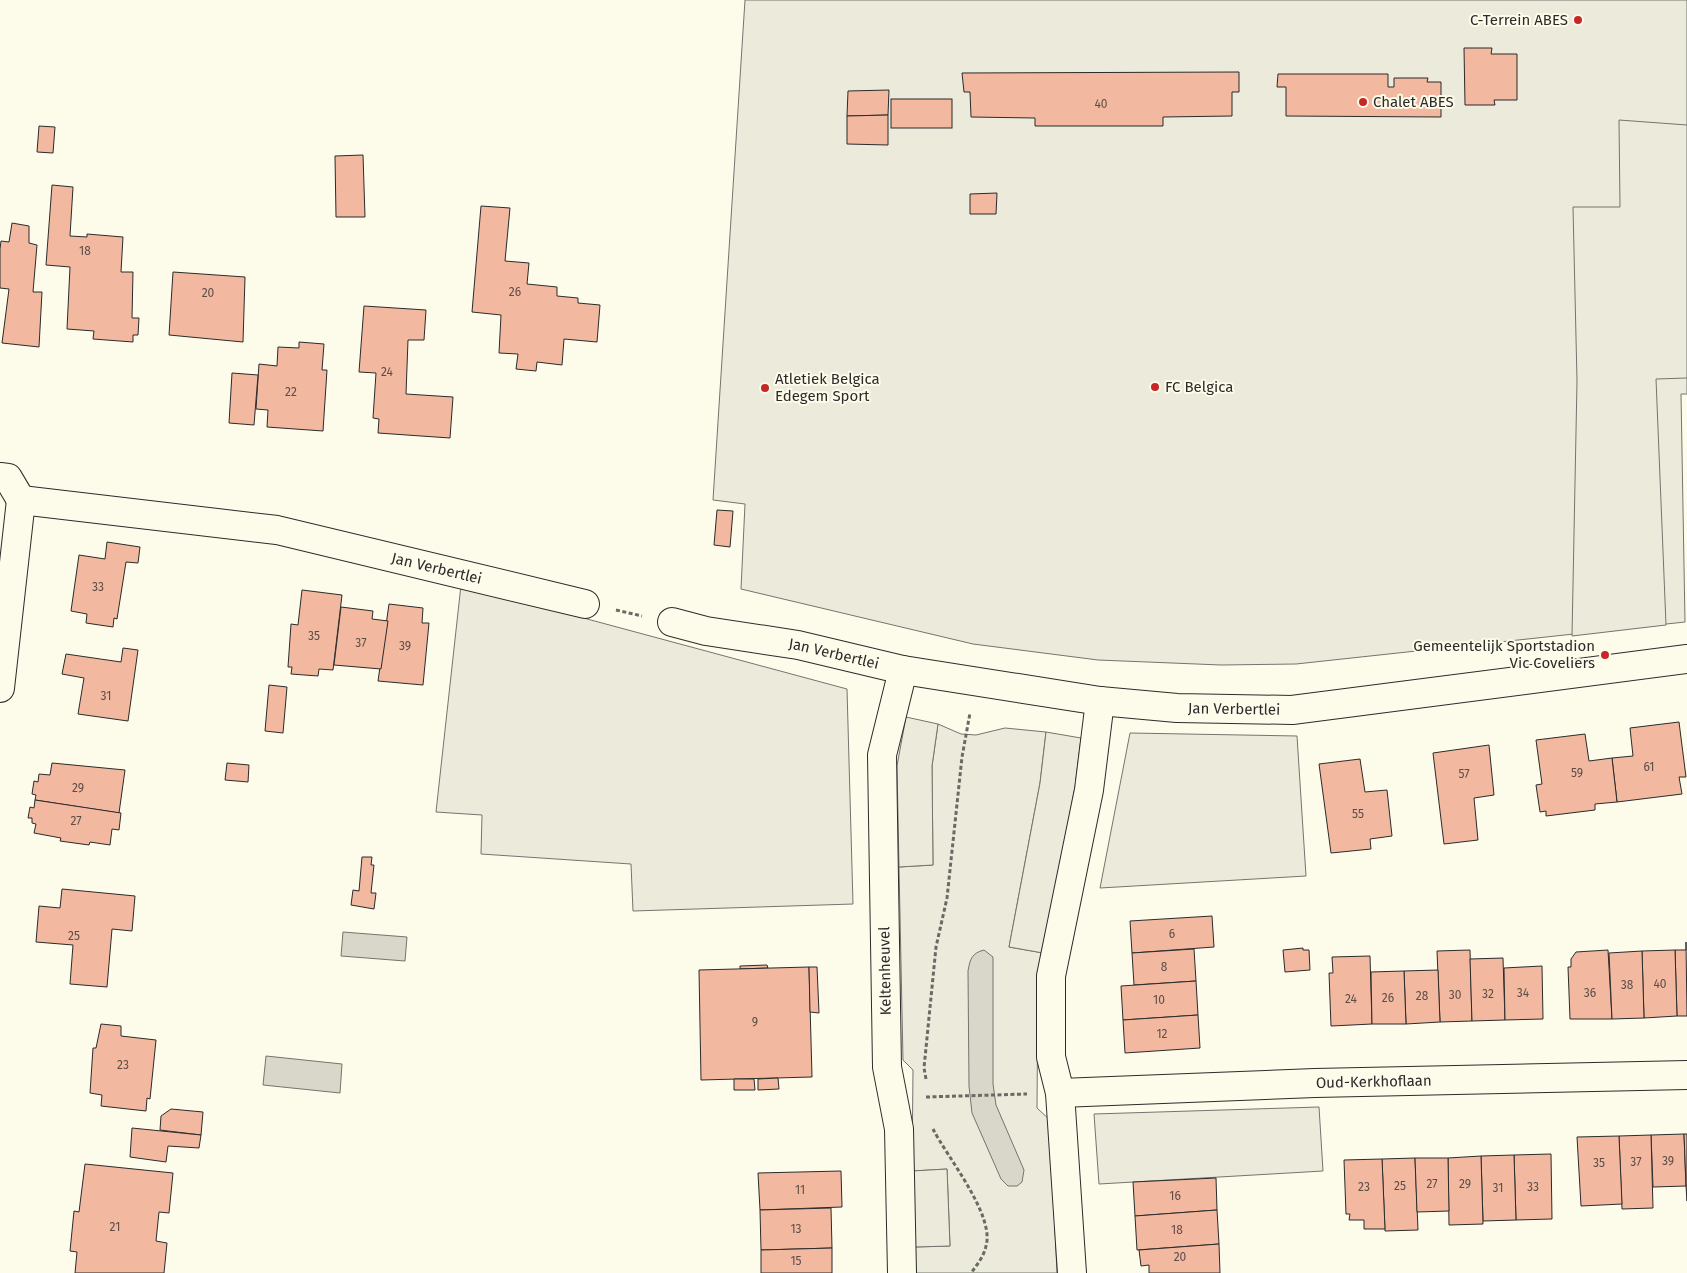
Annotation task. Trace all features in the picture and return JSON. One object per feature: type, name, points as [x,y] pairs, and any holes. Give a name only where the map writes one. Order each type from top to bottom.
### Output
[{"type":"street","points":[[0,477],[8,478],[21,500],[0,688]]},
{"type":"street","name":"Jan Verbertlei","points":[[21,500],[278,530],[585,604]]},
{"type":"street","name":"Jan Verbertlei","points":[[672,622],[706,631],[798,645],[903,670],[1100,701],[1177,708],[1292,710],[1687,659]]},
{"type":"street","name":"Keltenheuvel","points":[[902,1273],[898,1129],[887,1067],[882,755],[903,670]]},
{"type":"street","points":[[1072,1273],[1060,1093],[1052,1057],[1051,976],[1089,790],[1100,701]]},
{"type":"street","name":"Oud-Kerkhoflaan","points":[[1060,1093],[1315,1083],[1687,1075]]},
{"type":"path","points":[[585,604],[672,622]]},
{"type":"path","points":[[928,1102],[924,1068],[930,994],[936,947],[947,898],[962,757],[975,681]]},
{"type":"path","points":[[950,1096],[1019,1094]]},
{"type":"path","points":[[931,1123],[933,1130],[968,1185],[986,1225],[986,1246],[971,1273]]},
{"type":"shaded area","points":[[745,0],[1687,0],[1687,394],[1681,394],[1685,622],[1296,664],[1221,665],[1098,660],[973,644],[741,589],[745,504],[713,500]]},
{"type":"shaded area","points":[[1619,120],[1687,125],[1687,378],[1656,379],[1666,625],[1572,636],[1577,381],[1573,207],[1620,207]]},
{"type":"shaded area","points":[[461,585],[847,689],[853,904],[633,911],[631,864],[481,854],[482,815],[436,812]]},
{"type":"shaded area","points":[[906,717],[938,724],[932,766],[933,865],[899,867],[897,766]]},
{"type":"shaded area","points":[[938,724],[961,734],[976,735],[1005,728],[1046,732],[1040,783],[1009,947],[1043,953],[1038,977],[1037,1108],[1050,1120],[1057,1273],[916,1273],[915,1247],[950,1246],[947,1169],[912,1171],[913,1070],[903,1060],[899,867],[933,865],[932,766]]},
{"type":"shaded area","points":[[1046,732],[1081,738],[1075,787],[1043,953],[1009,947],[1040,783]]},
{"type":"shaded area","points":[[1130,733],[1297,736],[1306,876],[1100,888]]},
{"type":"shaded area","points":[[343,932],[407,937],[405,961],[341,956]]},
{"type":"shaded area","points":[[984,950],[993,957],[993,1084],[996,1105],[1024,1170],[1022,1182],[1017,1186],[1008,1186],[1001,1179],[972,1113],[969,1086],[968,971],[972,957]]},
{"type":"shaded area","points":[[266,1056],[342,1064],[340,1093],[263,1085]]},
{"type":"shaded area","points":[[1319,1107],[1323,1171],[1099,1184],[1094,1114]]},
{"type":"shaded area","points":[[947,1169],[950,1246],[915,1247],[912,1171]]},
{"type":"building","points":[[1464,48],[1492,48],[1491,54],[1517,54],[1517,100],[1494,100],[1495,105],[1465,105]]},
{"type":"building","points":[[1239,72],[1239,92],[1232,92],[1232,116],[1163,117],[1163,126],[1035,126],[1035,118],[971,117],[970,92],[964,92],[962,73]]},
{"type":"building","name":"Chalet ABES","points":[[1278,74],[1388,74],[1388,87],[1394,87],[1394,78],[1428,78],[1427,82],[1441,82],[1441,117],[1286,116],[1286,87],[1277,87]]},
{"type":"building","points":[[889,90],[888,115],[847,116],[848,91]]},
{"type":"building","points":[[891,99],[952,99],[952,128],[891,128]]},
{"type":"building","points":[[888,115],[888,145],[847,144],[847,116]]},
{"type":"building","points":[[39,126],[55,127],[53,153],[37,152]]},
{"type":"building","points":[[363,155],[365,217],[336,217],[335,156]]},
{"type":"building","points":[[52,185],[73,187],[70,236],[87,237],[87,234],[123,237],[121,272],[133,272],[132,318],[139,318],[138,335],[133,335],[133,342],[93,339],[94,331],[67,329],[70,267],[46,265]]},
{"type":"building","points":[[997,193],[996,214],[970,214],[970,194]]},
{"type":"building","points":[[481,206],[510,208],[505,261],[529,263],[527,284],[557,287],[557,296],[578,298],[578,303],[600,305],[597,342],[564,339],[562,365],[537,362],[536,371],[516,369],[518,354],[499,353],[501,315],[472,312]]},
{"type":"building","points":[[12,223],[29,226],[29,243],[37,245],[33,292],[42,292],[39,347],[2,343],[9,289],[0,288],[0,249],[1,241],[9,242]]},
{"type":"building","points":[[173,272],[245,277],[243,342],[169,335]]},
{"type":"building","points":[[364,306],[426,310],[424,340],[408,340],[406,394],[453,397],[450,438],[378,433],[379,419],[373,418],[376,373],[359,372]]},
{"type":"building","points":[[299,342],[324,344],[322,370],[327,370],[323,431],[267,427],[268,410],[256,409],[259,364],[277,366],[278,347],[299,348]]},
{"type":"building","points":[[232,373],[258,375],[254,425],[229,423]]},
{"type":"building","points":[[717,510],[733,511],[730,547],[714,545]]},
{"type":"building","points":[[107,542],[140,547],[138,563],[126,562],[117,619],[114,618],[113,627],[86,623],[87,614],[71,611],[79,555],[105,559]]},
{"type":"building","points":[[302,590],[342,595],[333,670],[319,669],[318,676],[291,674],[292,667],[288,667],[291,624],[298,625]]},
{"type":"building","points":[[389,604],[423,608],[422,623],[429,623],[423,685],[378,681]]},
{"type":"building","points":[[341,607],[373,611],[372,619],[388,621],[381,669],[334,665]]},
{"type":"building","points":[[123,648],[138,650],[128,721],[78,714],[84,678],[62,674],[66,654],[121,662]]},
{"type":"building","points":[[269,685],[287,687],[283,733],[265,731]]},
{"type":"building","points":[[1679,722],[1686,777],[1679,777],[1682,794],[1617,802],[1612,758],[1633,756],[1630,728]]},
{"type":"building","points":[[1585,734],[1589,761],[1612,758],[1617,802],[1595,804],[1595,810],[1546,816],[1546,811],[1540,812],[1536,785],[1542,784],[1536,740]]},
{"type":"building","points":[[1489,745],[1494,795],[1474,798],[1478,840],[1444,844],[1433,753]]},
{"type":"building","points":[[1360,759],[1365,792],[1387,790],[1392,836],[1370,839],[1371,849],[1331,853],[1319,764]]},
{"type":"building","points":[[52,763],[125,770],[119,813],[35,800],[36,795],[32,794],[34,781],[38,782],[39,774],[50,775]]},
{"type":"building","points":[[227,763],[249,765],[248,782],[225,780]]},
{"type":"building","points":[[35,800],[121,813],[119,830],[112,829],[110,845],[90,842],[89,845],[60,841],[61,838],[34,833],[36,824],[32,823],[32,818],[28,818],[30,807],[34,808]]},
{"type":"building","points":[[362,857],[372,857],[371,865],[374,865],[371,893],[376,893],[374,909],[351,905],[353,890],[359,891]]},
{"type":"building","points":[[62,889],[135,896],[132,931],[112,929],[107,987],[70,984],[73,945],[36,942],[39,906],[60,908]]},
{"type":"building","points":[[1212,916],[1214,947],[1132,953],[1130,921]]},
{"type":"building","points":[[1686,942],[1687,1016],[1677,1016],[1675,950],[1686,950]]},
{"type":"building","points":[[1303,948],[1303,950],[1309,950],[1310,970],[1285,972],[1283,950]]},
{"type":"building","points":[[1194,949],[1196,981],[1134,985],[1132,953]]},
{"type":"building","points":[[1470,950],[1472,1021],[1440,1022],[1437,951]]},
{"type":"building","points":[[1608,950],[1612,1019],[1570,1019],[1568,967],[1571,967],[1571,959],[1576,952]]},
{"type":"building","points":[[1675,950],[1677,1016],[1644,1018],[1642,951]]},
{"type":"building","points":[[1642,951],[1644,1018],[1612,1019],[1609,953]]},
{"type":"building","points":[[1370,956],[1372,1024],[1331,1026],[1329,973],[1333,973],[1332,957]]},
{"type":"building","points":[[1503,958],[1505,1020],[1472,1021],[1470,959]]},
{"type":"building","points":[[767,965],[768,968],[740,969],[740,966]]},
{"type":"building","points":[[1542,966],[1543,1019],[1505,1020],[1504,968]]},
{"type":"building","points":[[809,967],[812,1077],[701,1080],[699,970]]},
{"type":"building","points":[[809,967],[817,967],[819,1013],[810,1012]]},
{"type":"building","points":[[1438,970],[1440,1022],[1406,1024],[1404,971]]},
{"type":"building","points":[[1404,971],[1406,1024],[1372,1024],[1371,972]]},
{"type":"building","points":[[1196,981],[1198,1015],[1123,1020],[1121,986]]},
{"type":"building","points":[[1198,1015],[1200,1048],[1125,1053],[1123,1020]]},
{"type":"building","points":[[101,1024],[121,1026],[121,1036],[156,1040],[150,1099],[147,1098],[146,1111],[101,1106],[102,1095],[90,1093],[93,1048],[96,1048]]},
{"type":"building","points":[[778,1078],[779,1089],[758,1090],[758,1079]]},
{"type":"building","points":[[734,1079],[754,1079],[755,1090],[734,1090]]},
{"type":"building","points":[[171,1109],[203,1112],[201,1135],[160,1130],[161,1116]]},
{"type":"building","points":[[132,1128],[201,1135],[199,1148],[168,1146],[166,1162],[130,1157]]},
{"type":"building","points":[[1684,1134],[1686,1186],[1653,1187],[1651,1135]]},
{"type":"building","points":[[1684,1134],[1687,1134],[1687,1201],[1686,1186]]},
{"type":"building","points":[[1651,1135],[1653,1208],[1622,1209],[1619,1136]]},
{"type":"building","points":[[1619,1136],[1622,1204],[1581,1206],[1577,1137]]},
{"type":"building","points":[[1551,1154],[1552,1219],[1516,1220],[1514,1155]]},
{"type":"building","points":[[1514,1155],[1516,1220],[1483,1221],[1481,1156]]},
{"type":"building","points":[[1481,1156],[1483,1224],[1449,1225],[1448,1158]]},
{"type":"building","points":[[1415,1158],[1418,1230],[1385,1231],[1382,1159]]},
{"type":"building","points":[[1415,1158],[1448,1158],[1449,1211],[1417,1212]]},
{"type":"building","points":[[1382,1159],[1385,1229],[1364,1229],[1364,1220],[1349,1220],[1350,1214],[1346,1214],[1344,1160]]},
{"type":"building","points":[[85,1164],[173,1173],[169,1213],[159,1212],[156,1241],[167,1243],[164,1273],[75,1273],[77,1252],[70,1251],[74,1211],[79,1212]]},
{"type":"building","points":[[841,1171],[842,1207],[760,1210],[758,1173]]},
{"type":"building","points":[[1216,1178],[1217,1210],[1135,1216],[1133,1182]]},
{"type":"building","points":[[831,1208],[832,1248],[761,1250],[760,1210]]},
{"type":"building","points":[[1217,1210],[1219,1244],[1137,1250],[1135,1216]]},
{"type":"building","points":[[1219,1244],[1220,1273],[1149,1273],[1149,1265],[1141,1266],[1139,1250]]},
{"type":"building","points":[[832,1248],[832,1273],[761,1273],[761,1250]]},
{"type":"place","name":"C-Terrein ABES","points":[[1578,20]]},
{"type":"place","name":"Chalet ABES","points":[[1363,102]]},
{"type":"place","name":"FC Belgica","points":[[1155,387]]},
{"type":"place","name":"Atletiek Belgica Edegem Sport","points":[[765,388]]},
{"type":"place","name":"Gemeentelijk Sportstadion Vic Coveliers","points":[[1605,655]]}]
